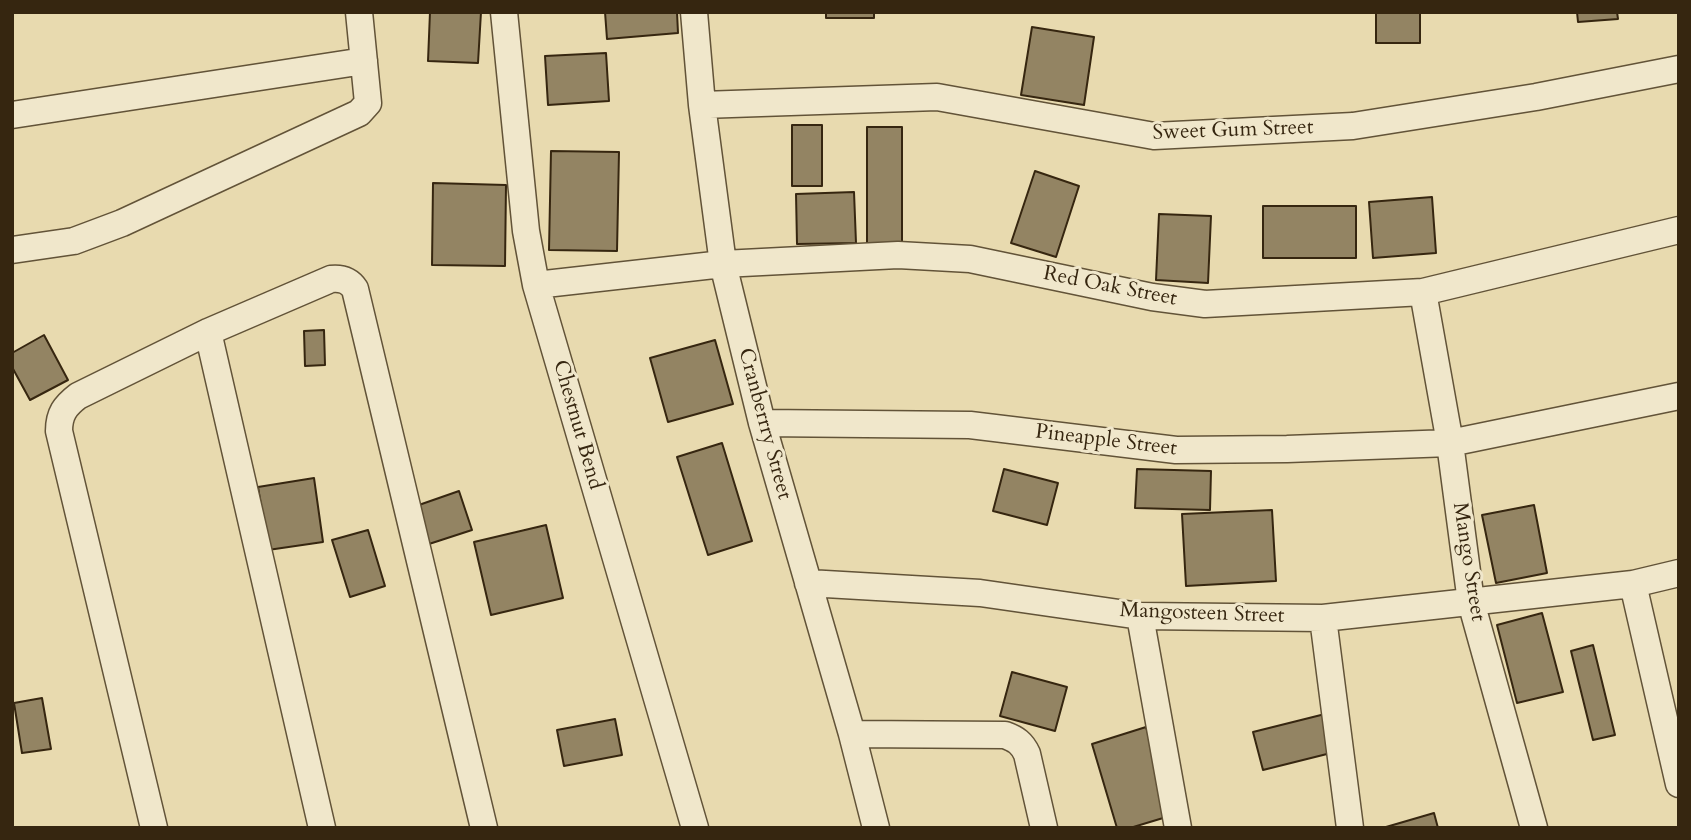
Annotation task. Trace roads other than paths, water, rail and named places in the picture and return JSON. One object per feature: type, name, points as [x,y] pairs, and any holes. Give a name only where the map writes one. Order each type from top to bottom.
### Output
[{"type":"street","points":[[12,250],[74,241],[122,223],[359,113],[368,103],[359,12]]},
{"type":"street","name":"Chestnut Bend","points":[[505,12],[526,231],[536,285],[695,828]]},
{"type":"street","name":"Cranberrry Street","points":[[694,12],[702,105],[723,264],[762,423],[852,734],[876,828]]},
{"type":"street","points":[[12,115],[364,61]]},
{"type":"street","name":"Sweet Gum Street","points":[[702,105],[937,97],[1154,136],[1353,126],[1536,97],[1679,69]]},
{"type":"street","name":"Red Oak Street","points":[[536,285],[723,264],[898,256],[970,259],[1152,297],[1205,304],[1423,292],[1679,230]]},
{"type":"street","points":[[154,828],[59,430],[59,419],[63,410],[78,396],[208,332],[331,279],[345,280],[355,289],[484,828]]},
{"type":"street","name":"Mango Street","points":[[1423,292],[1450,443],[1471,602],[1534,828]]},
{"type":"street","points":[[208,332],[322,828]]},
{"type":"street","name":"Pineapple Street","points":[[762,423],[970,425],[1176,450],[1450,443],[1679,396]]},
{"type":"street","name":"Mangosteen Street","points":[[808,583],[980,593],[1140,616],[1322,618],[1633,584],[1679,573]]},
{"type":"street","points":[[1633,584],[1679,783]]},
{"type":"street","points":[[1140,616],[1178,828]]},
{"type":"street","points":[[1322,618],[1350,828]]},
{"type":"street","points":[[852,734],[1004,735],[1016,739],[1023,746],[1030,764],[1044,828]]}]
